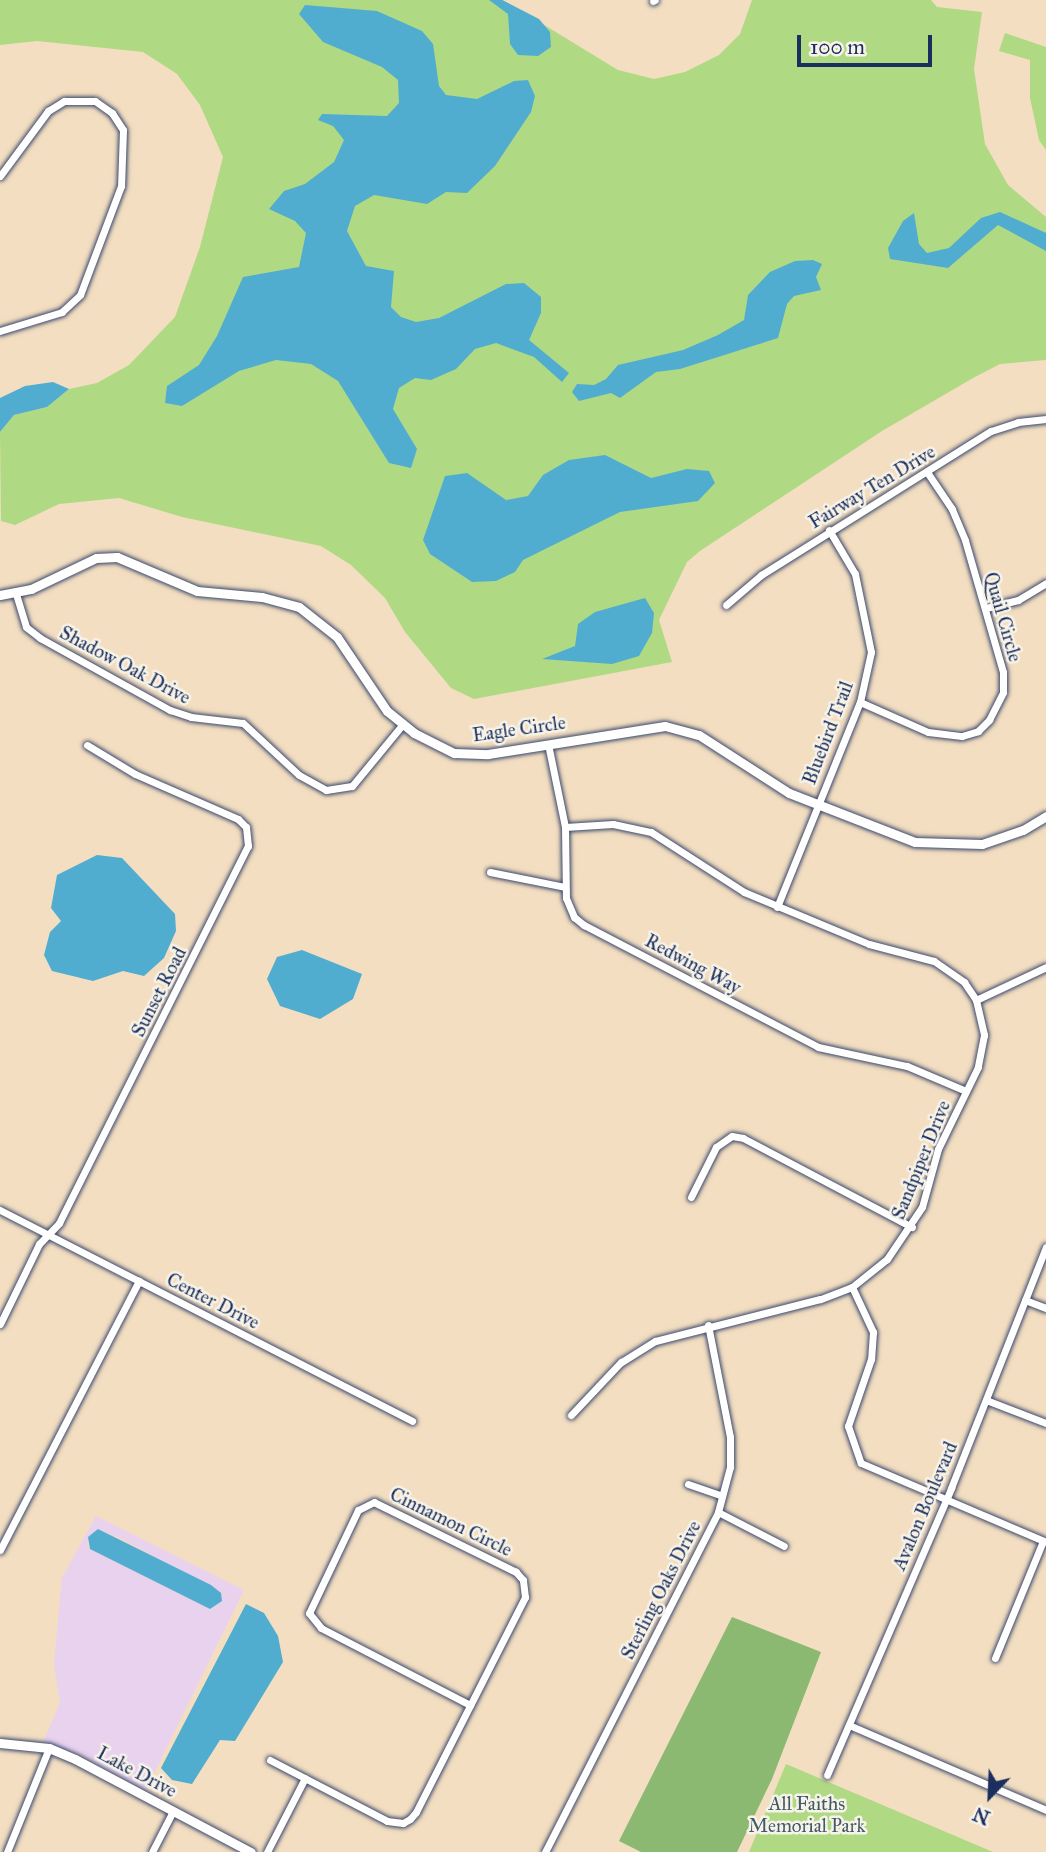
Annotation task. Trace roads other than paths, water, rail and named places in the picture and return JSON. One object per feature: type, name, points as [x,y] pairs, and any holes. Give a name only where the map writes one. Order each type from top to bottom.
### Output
[{"type":"street","points":[[0,176],[48,111],[64,101],[95,101],[112,113],[123,130],[121,186],[80,295],[62,312],[0,331]]},
{"type":"street","name":"Fairway Ten Drive","points":[[726,605],[761,575],[829,530],[992,431],[1018,422],[1046,419]]},
{"type":"street","name":"Quail Circle","points":[[860,702],[928,732],[946,736],[978,731],[998,708],[1003,692],[1003,672],[986,608],[952,509],[927,472]]},
{"type":"street","name":"Bluebird Trail","points":[[777,907],[860,702],[871,652],[867,622],[855,574],[829,530]]},
{"type":"street","name":"Eagle Circle","points":[[0,595],[16,594],[106,556],[128,561],[162,579],[197,591],[281,600],[327,625],[375,697],[403,724],[443,749],[463,754],[548,744],[646,727],[684,729],[719,746],[769,783],[817,806],[892,836],[941,846],[1001,839],[1046,816]]},
{"type":"street","points":[[986,608],[1018,600],[1046,583]]},
{"type":"street","name":"Shadow Oak Drive","points":[[16,594],[26,627],[40,638],[170,710],[191,717],[243,723],[299,775],[326,790],[352,786],[403,724]]},
{"type":"street","name":"Redwing Way","points":[[548,744],[565,827],[565,887],[569,908],[584,925],[818,1047],[906,1066],[966,1091]]},
{"type":"street","name":"Sunset Road","points":[[0,1324],[39,1244],[59,1223],[248,846],[246,827],[238,819],[135,774],[88,745]]},
{"type":"street","points":[[565,827],[613,824],[651,832],[724,881],[777,907],[869,944],[934,961],[964,982],[976,1000],[1046,967]]},
{"type":"street","points":[[490,872],[565,887]]},
{"type":"street","name":"Sandpiper Drive","points":[[571,1415],[621,1362],[639,1350],[709,1325],[820,1299],[852,1287],[887,1259],[912,1227],[938,1149],[983,1050],[976,1000]]},
{"type":"street","points":[[691,1197],[716,1147],[732,1136],[743,1138],[912,1227]]},
{"type":"street","name":"Center Drive","points":[[0,1210],[412,1421]]},
{"type":"street","name":"Avalon Boulevard","points":[[827,1774],[986,1400],[1046,1247]]},
{"type":"street","points":[[0,1550],[139,1281]]},
{"type":"street","points":[[852,1287],[869,1319],[873,1347],[848,1426],[854,1452],[873,1472],[1044,1541],[995,1658]]},
{"type":"street","points":[[1025,1300],[1046,1308]]},
{"type":"street","name":"Sterling Oaks Drive","points":[[545,1852],[718,1512],[730,1437],[709,1325]]},
{"type":"street","points":[[986,1400],[1046,1423]]},
{"type":"street","points":[[688,1484],[722,1496]]},
{"type":"street","name":"Cinnamon Circle","points":[[366,1505],[387,1505],[516,1572],[523,1580],[525,1597],[470,1705],[313,1621],[310,1605],[358,1510],[366,1505]]},
{"type":"street","points":[[718,1512],[784,1546]]},
{"type":"street","points":[[270,1760],[387,1821],[403,1823],[416,1812],[470,1705]]},
{"type":"street","points":[[849,1725],[1046,1810]]},
{"type":"street","name":"Lake Drive","points":[[0,1743],[49,1748],[251,1852]]},
{"type":"street","points":[[7,1852],[49,1748]]},
{"type":"street","points":[[267,1852],[305,1778]]},
{"type":"street","points":[[152,1852],[173,1811]]},
{"type":"water","points":[[489,0],[502,0],[539,19],[550,32],[551,47],[538,56],[518,55],[510,44],[508,14]]},
{"type":"water","points":[[305,5],[377,11],[422,31],[433,44],[439,86],[446,95],[477,99],[514,81],[528,80],[535,96],[531,112],[495,166],[467,193],[446,192],[427,204],[374,195],[355,206],[347,231],[366,266],[394,271],[391,307],[401,317],[416,322],[439,318],[506,284],[524,283],[541,297],[541,313],[529,340],[569,373],[562,382],[534,357],[496,343],[475,349],[456,369],[431,380],[415,378],[399,388],[393,409],[417,449],[411,468],[389,463],[338,381],[311,364],[276,360],[239,371],[182,406],[165,403],[167,386],[199,365],[217,336],[243,277],[299,267],[306,233],[295,221],[269,209],[284,191],[305,184],[334,162],[344,140],[333,126],[318,120],[322,114],[387,116],[399,103],[398,80],[382,67],[323,42],[299,14]]},
{"type":"water","points":[[1000,212],[1046,233],[1046,251],[998,225],[948,268],[890,259],[888,248],[903,221],[914,213],[919,244],[927,253],[949,248],[981,218]]},
{"type":"water","points":[[813,260],[822,264],[816,277],[821,290],[794,296],[787,304],[778,338],[680,369],[656,372],[620,398],[611,393],[579,401],[572,392],[577,384],[594,385],[606,379],[618,365],[683,350],[718,335],[744,320],[748,295],[770,272],[795,261]]},
{"type":"water","points":[[53,382],[69,389],[47,407],[14,415],[0,432],[0,398],[25,386]]},
{"type":"water","points":[[605,455],[651,478],[687,469],[709,471],[715,483],[698,501],[620,512],[523,560],[515,572],[496,581],[472,582],[430,554],[423,540],[445,476],[467,473],[506,500],[528,496],[543,475],[569,460]]},
{"type":"water","points":[[645,598],[654,613],[652,633],[639,656],[612,664],[542,659],[575,646],[578,624],[595,612]]},
{"type":"water","points":[[97,855],[122,858],[175,914],[176,931],[164,958],[144,976],[123,971],[93,981],[52,971],[44,955],[50,932],[61,921],[51,908],[57,875]]},
{"type":"water","points":[[302,950],[362,974],[353,999],[320,1019],[280,1006],[267,979],[277,957]]},
{"type":"water","points":[[98,1529],[211,1585],[221,1593],[222,1601],[210,1609],[90,1549],[88,1537]]},
{"type":"water","points":[[246,1604],[264,1613],[278,1636],[283,1662],[235,1741],[220,1740],[192,1784],[172,1780],[161,1768]]},
{"type":"park label","name":"All Faiths Memorial Park","points":[[807,1815]]}]
